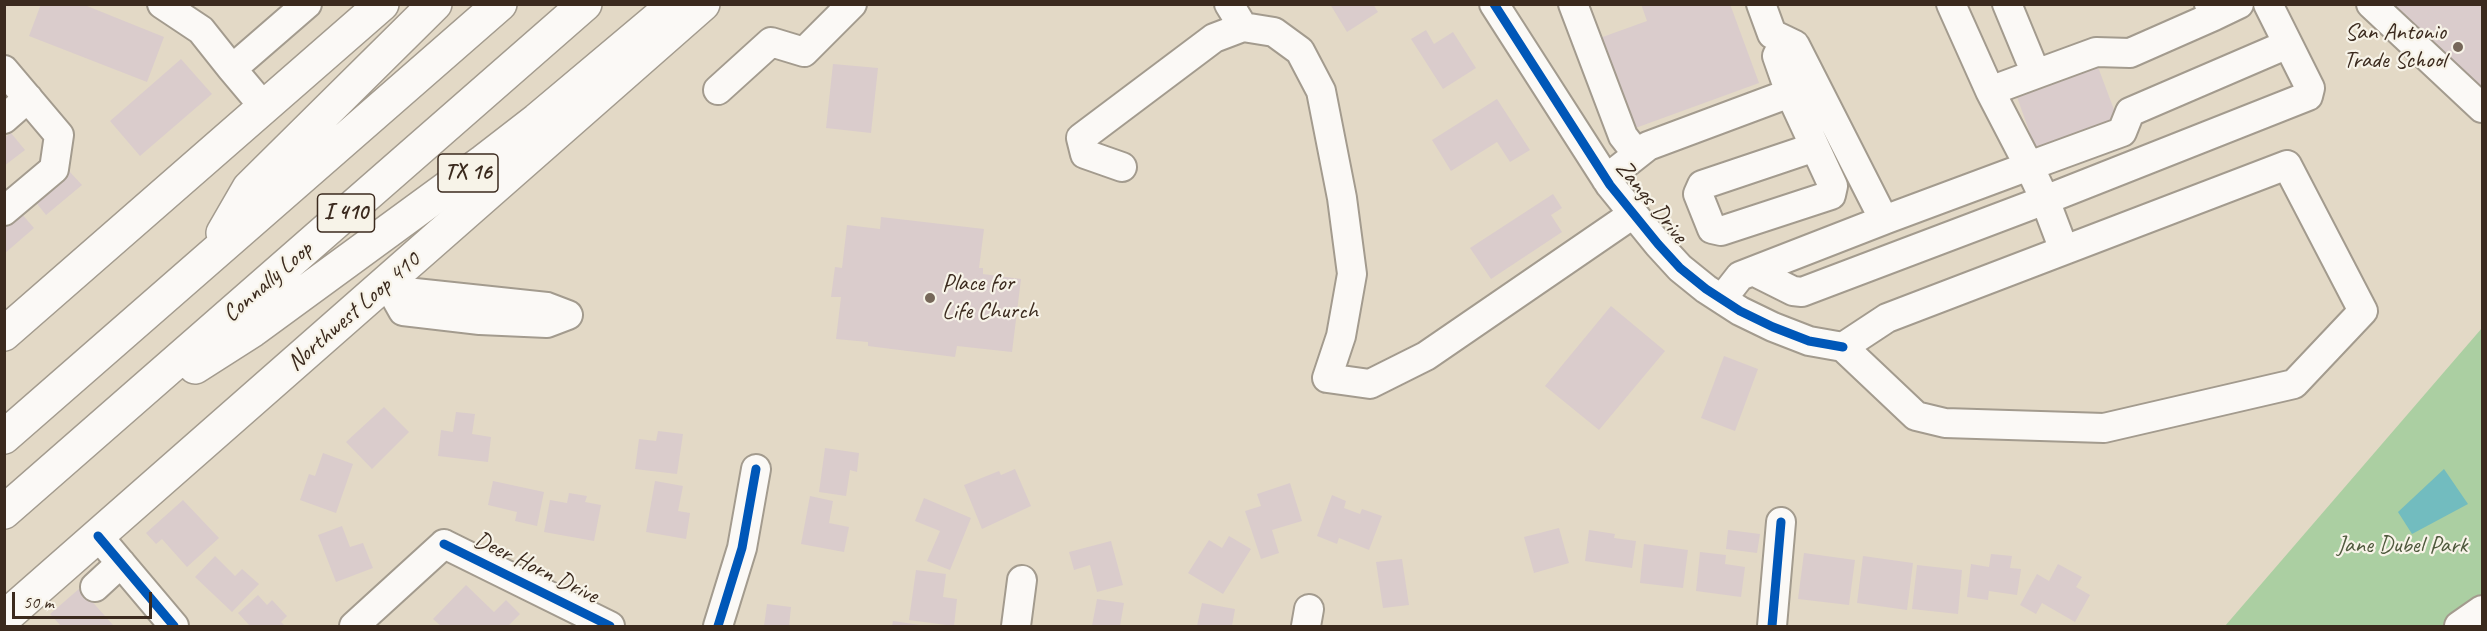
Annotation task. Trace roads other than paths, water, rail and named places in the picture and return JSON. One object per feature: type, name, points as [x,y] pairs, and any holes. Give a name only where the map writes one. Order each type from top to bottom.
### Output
[{"type":"main road","points":[[4,333],[382,4]]},
{"type":"main road","points":[[211,255],[249,188],[435,4]]},
{"type":"main road","name":"I 410","points":[[4,437],[500,4]]},
{"type":"main road","name":"Connally Loop","points":[[4,512],[585,4]]},
{"type":"main road","name":"TX 16","points":[[108,422],[253,330],[465,175],[537,120],[675,4]]},
{"type":"main road","name":"Northwest Loop 410","points":[[4,618],[388,291],[703,4]]},
{"type":"street","points":[[162,4],[201,30],[264,106]]},
{"type":"street","points":[[232,69],[307,4]]},
{"type":"street","points":[[718,90],[771,42],[804,52],[852,4]]},
{"type":"street","name":"Zangs Drive","points":[[1494,4],[1606,179],[1680,268],[1740,310],[1809,341],[1843,347]]},
{"type":"street","points":[[1573,4],[1623,136],[1637,154]]},
{"type":"street","points":[[1761,4],[1772,34],[1795,45],[1884,220]]},
{"type":"street","points":[[1951,4],[1990,91],[2029,166],[2064,250]]},
{"type":"street","points":[[2007,4],[2036,74]]},
{"type":"street","points":[[1753,271],[1794,291],[1802,292],[2308,96],[2310,88],[2268,4]]},
{"type":"street","points":[[2371,4],[2482,108]]},
{"type":"street","points":[[1990,91],[2096,52],[2130,53],[2220,8]]},
{"type":"street","points":[[1122,167],[1085,154],[1081,138],[1214,38],[1236,16],[1274,32],[1300,51],[1321,92],[1342,198],[1352,273],[1341,336],[1327,378],[1370,384],[1425,356],[1633,214]]},
{"type":"street","points":[[1785,40],[1776,56],[1815,147]]},
{"type":"street","points":[[1722,299],[1740,276],[2122,132],[2130,112],[2288,44]]},
{"type":"street","points":[[4,70],[59,135],[54,169],[4,211]]},
{"type":"street","points":[[1606,179],[1648,146],[1790,93]]},
{"type":"street","points":[[4,119],[28,98]]},
{"type":"street","points":[[2287,165],[2363,311],[2294,384],[2104,428],[1945,423],[1916,416],[1843,347],[1887,318],[2287,165]]},
{"type":"street","points":[[388,291],[547,307],[568,315],[547,323],[480,320],[403,311],[388,291]]},
{"type":"street","points":[[718,627],[742,548],[756,469]]},
{"type":"street","points":[[1772,627],[1781,522]]},
{"type":"street","name":"Deer Horn Drive","points":[[354,627],[439,534],[610,627]]},
{"type":"street","points":[[98,536],[174,627]]},
{"type":"street","points":[[96,587],[121,563]]},
{"type":"street","points":[[1016,627],[1022,580]]},
{"type":"street","points":[[2459,627],[2482,610]]},
{"type":"water","points":[[2444,469],[2468,504],[2412,534],[2398,512]]},
{"type":"place","name":"San Antonio Trade School","points":[[2458,47]]},
{"type":"place","name":"Place for Life Church","points":[[930,298]]},
{"type":"park label","name":"Jane Dubel Park","points":[[2402,546]]}]
